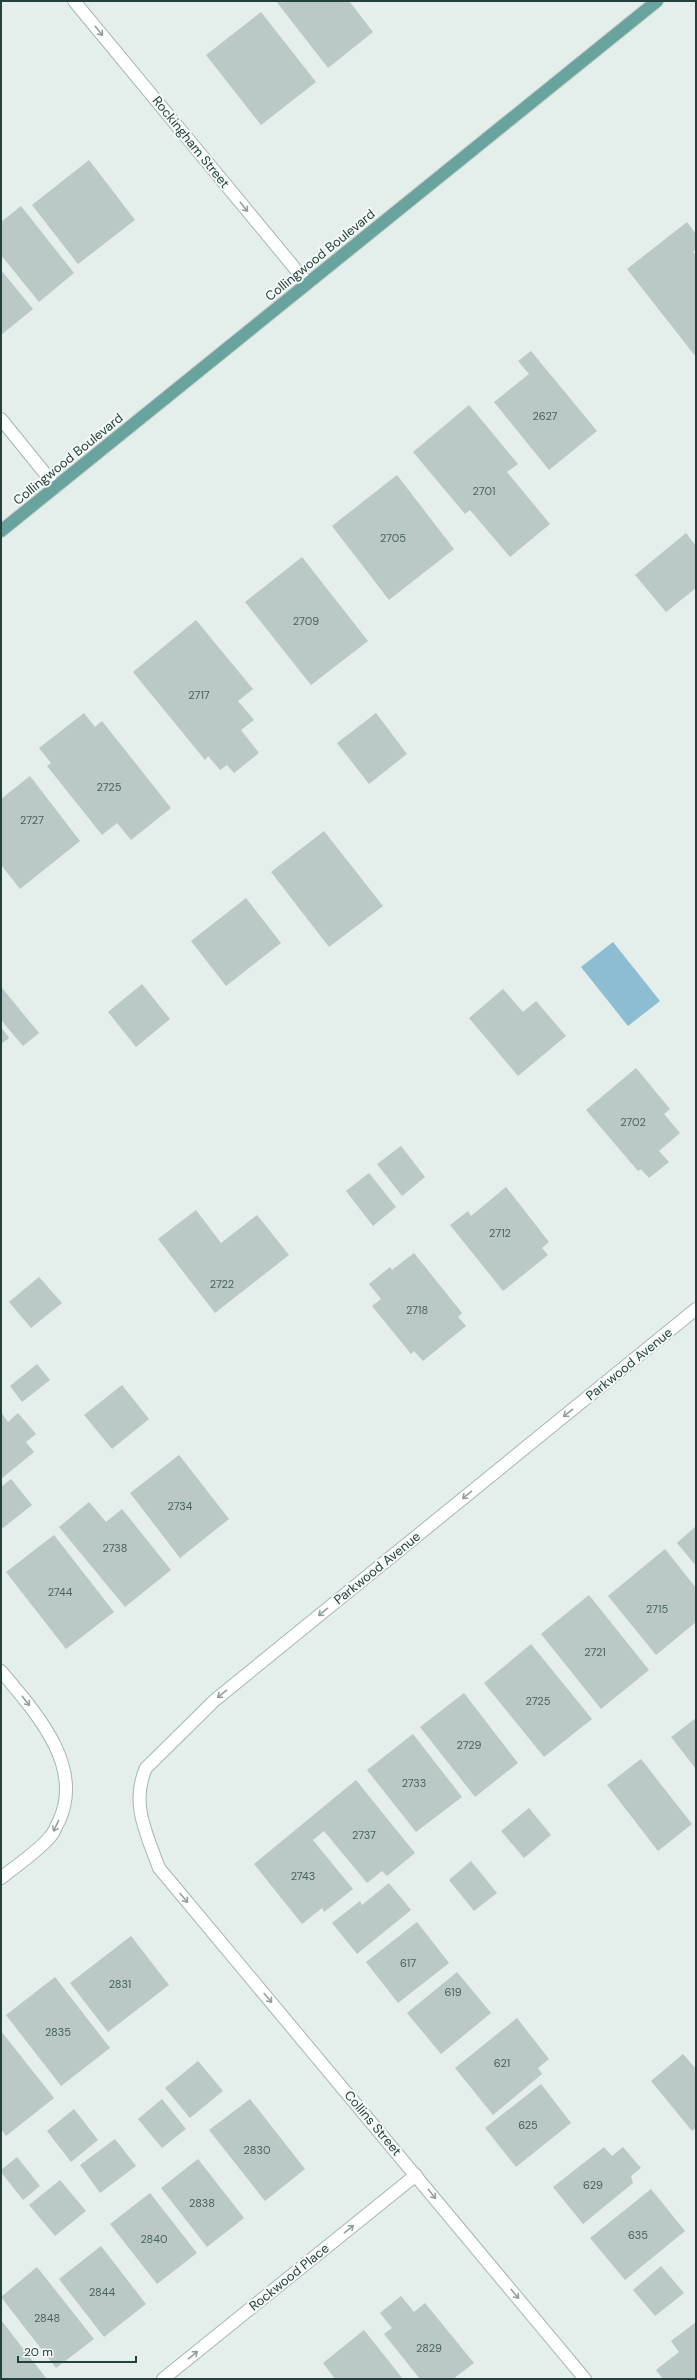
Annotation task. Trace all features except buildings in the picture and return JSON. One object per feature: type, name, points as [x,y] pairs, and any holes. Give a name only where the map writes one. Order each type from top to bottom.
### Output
[{"type":"main road","name":"Collingwood Boulevard","points":[[1,531],[657,1]]},
{"type":"street","name":"Rockingham Street","points":[[74,1],[307,283]]},
{"type":"street","points":[[1,419],[56,487]]},
{"type":"street","name":"Parkwood Avenue","points":[[159,1868],[142,1822],[138,1803],[140,1782],[146,1768],[215,1700],[696,1309]]},
{"type":"street","points":[[1,1671],[43,1722],[59,1757],[67,1789],[65,1808],[51,1837],[1,1878]]},
{"type":"street","name":"Collins Street","points":[[159,1868],[585,2379]]},
{"type":"street","name":"Rockwood Place","points":[[163,2379],[416,2175]]},
{"type":"water","points":[[613,942],[660,1001],[628,1026],[581,967]]}]
